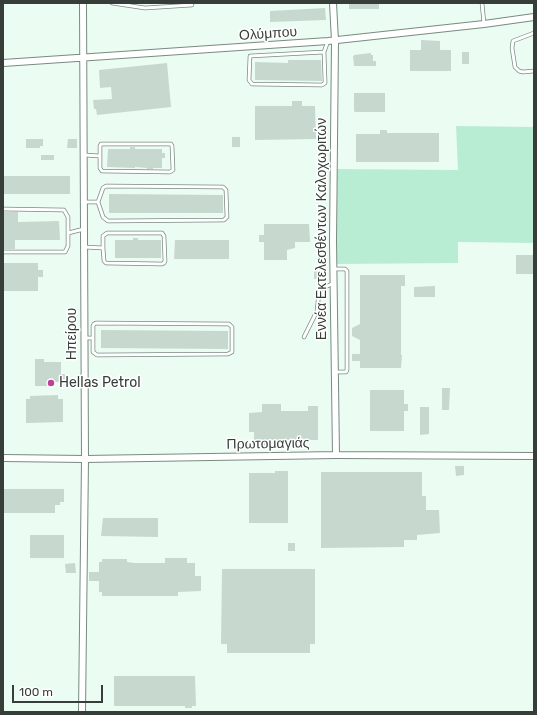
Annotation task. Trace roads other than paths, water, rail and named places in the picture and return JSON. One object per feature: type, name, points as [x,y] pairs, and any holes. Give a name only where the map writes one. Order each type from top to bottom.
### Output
[{"type":"street","name":"Ηπείρου","points":[[82,712],[85,459],[83,3]]},
{"type":"street","name":"Εννέα Εκτελεσθέντων Καλοχωριτών","points":[[333,3],[331,41],[336,455]]},
{"type":"street","name":"Ολύμπου","points":[[3,63],[331,41],[534,17]]},
{"type":"street","name":"Πρωτομαγιάς","points":[[3,458],[85,459],[336,455],[534,456]]},
{"type":"lane","points":[[112,3],[145,8],[192,5]]},
{"type":"lane","points":[[482,3],[484,24]]},
{"type":"lane","points":[[534,34],[514,42],[512,48],[515,67],[519,71],[523,72],[534,71]]},
{"type":"lane","points":[[324,52],[250,56],[249,80],[252,84],[322,84],[326,80],[324,52],[331,41]]},
{"type":"lane","points":[[101,144],[171,144],[173,170],[170,172],[102,171],[100,168],[100,156],[101,144]]},
{"type":"lane","points":[[84,155],[100,156]]},
{"type":"lane","points":[[106,186],[223,187],[226,190],[227,217],[224,220],[108,221],[103,217],[98,202],[103,188],[106,186]]},
{"type":"lane","points":[[84,202],[98,202]]},
{"type":"lane","points":[[3,209],[64,210],[68,217],[68,246],[65,252],[3,252]]},
{"type":"lane","points":[[68,233],[84,229]]},
{"type":"lane","points":[[107,233],[162,233],[164,236],[165,261],[162,264],[106,264],[104,261],[103,248],[103,236],[107,233]]},
{"type":"lane","points":[[84,247],[103,248]]},
{"type":"lane","points":[[334,269],[345,269],[347,271],[348,370],[346,372],[335,372]]},
{"type":"lane","points":[[304,337],[317,311],[319,292],[321,289],[334,283]]},
{"type":"lane","points":[[96,323],[230,324],[232,327],[232,352],[228,354],[97,355],[93,352],[92,338],[93,326],[96,323]]},
{"type":"lane","points":[[84,338],[92,338]]},
{"type":"place","name":"Hellas Petrol","points":[[51,383]]}]
